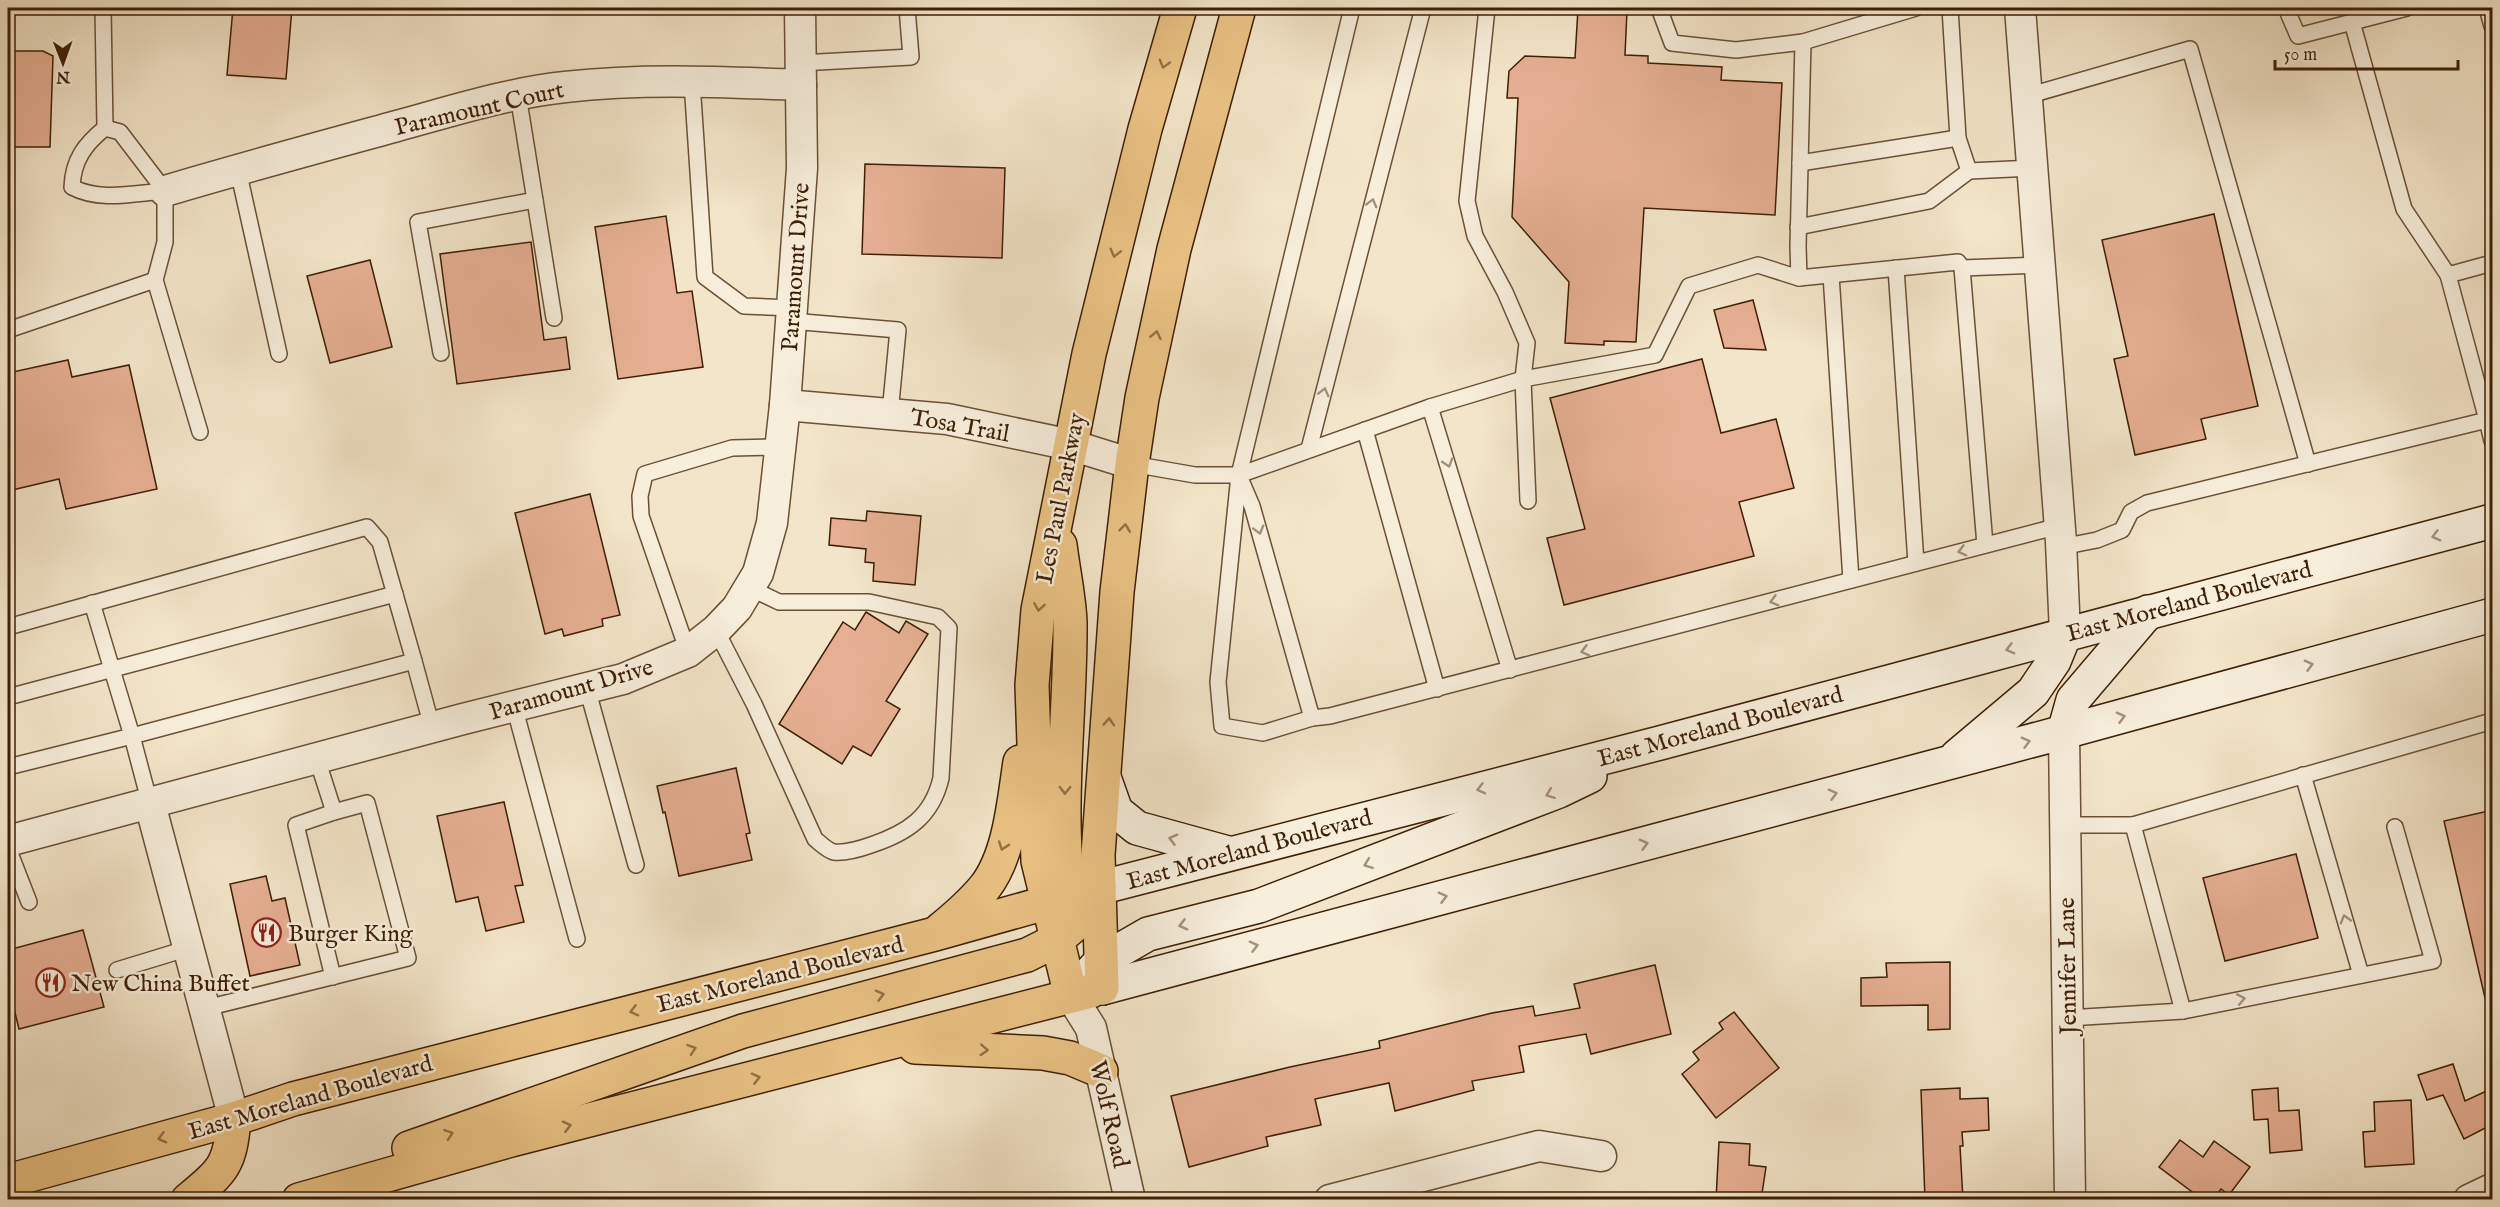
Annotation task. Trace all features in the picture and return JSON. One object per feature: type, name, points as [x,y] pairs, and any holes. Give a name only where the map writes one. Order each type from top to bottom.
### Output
[{"type":"main road","name":"Les Paul Parkway","points":[[1091,979],[1069,911],[1038,861],[1032,685],[1038,610],[1095,332],[1145,129],[1180,8]]},
{"type":"main road","points":[[1199,156],[1199,99],[1225,8]]},
{"type":"main road","name":"Les Paul Parkway","points":[[1091,979],[1069,911],[1098,855],[1117,592],[1142,398],[1174,249],[1239,8]]},
{"type":"main road","name":"East Moreland Boulevard","points":[[8,1181],[234,1119],[293,1099],[935,934],[1069,911],[1230,854],[1660,743],[2493,521]]},
{"type":"main road","points":[[341,1188],[410,1148],[743,1031],[1027,955],[1069,911],[1065,818],[1070,619],[1056,522]]},
{"type":"main road","points":[[2064,732],[2073,700],[2148,612]]},
{"type":"main road","points":[[299,1200],[511,1140],[883,1045],[1091,979],[1949,762],[2493,615]]},
{"type":"main road","points":[[1949,762],[2033,692],[2054,661],[2065,634]]},
{"type":"main road","points":[[935,934],[966,908],[986,885],[998,861],[1010,826],[1032,685]]},
{"type":"main road","points":[[1091,979],[1148,934],[1259,906],[1559,791],[1660,743]]},
{"type":"main road","points":[[1105,780],[1116,811],[1137,828],[1230,854]]},
{"type":"main road","points":[[883,1045],[1043,1053],[1070,1058],[1101,1071]]},
{"type":"main road","points":[[188,1200],[228,1161],[234,1119]]},
{"type":"street","name":"Paramount Drive","points":[[8,841],[432,727],[623,679],[688,652],[716,630],[737,608],[764,559],[772,523],[785,405],[802,168],[800,8]]},
{"type":"street","points":[[2020,8],[2060,537],[2065,634]]},
{"type":"street","name":"Paramount Court","points":[[165,191],[518,94],[610,82],[692,82],[800,74]]},
{"type":"street","name":"Tosa Trail","points":[[785,405],[947,419],[1071,445],[1132,464]]},
{"type":"street","name":"Jennifer Lane","points":[[2064,732],[2070,1200]]},
{"type":"street","points":[[150,804],[234,1119]]},
{"type":"street","name":"Wolf Road","points":[[1091,979],[1091,1028],[1130,1200]]},
{"type":"street","points":[[1330,1200],[1539,1146],[1601,1156]]},
{"type":"street","points":[[2469,1200],[2493,1189]]},
{"type":"lane","points":[[103,8],[105,128]]},
{"type":"lane","points":[[800,74],[911,57],[907,8]]},
{"type":"lane","points":[[1352,8],[1239,475],[1218,682],[1222,726],[1263,733],[1312,718],[1330,716],[1437,689],[1986,545],[2060,537],[2097,540],[2122,530],[2131,512],[2147,502],[2490,419]]},
{"type":"lane","points":[[1310,449],[1423,8]]},
{"type":"lane","points":[[1487,8],[1467,201],[1475,236],[1505,292],[1527,343],[1523,379],[1528,501]]},
{"type":"lane","points":[[1659,8],[1672,43],[1736,50],[1803,42],[1916,8]]},
{"type":"lane","points":[[1950,8],[1958,138],[1969,171]]},
{"type":"lane","points":[[2286,8],[2298,36],[2407,8]]},
{"type":"lane","points":[[2487,8],[2493,26]]},
{"type":"lane","points":[[2352,22],[2404,209],[2448,275],[2490,419],[2493,441]]},
{"type":"lane","points":[[1799,278],[1798,226],[1803,42]]},
{"type":"lane","points":[[2027,96],[2190,49],[2308,464]]},
{"type":"lane","points":[[692,82],[705,277],[744,306],[898,330],[890,413]]},
{"type":"lane","points":[[518,94],[554,318]]},
{"type":"lane","points":[[105,128],[120,132],[165,191],[165,242],[155,280],[200,432]]},
{"type":"lane","points":[[105,128],[87,142],[73,169],[72,187],[85,194],[107,196],[165,191]]},
{"type":"lane","points":[[1800,163],[1958,138]]},
{"type":"lane","points":[[1798,226],[1929,201],[1969,171],[2032,168]]},
{"type":"lane","points":[[238,170],[279,354]]},
{"type":"lane","points":[[441,353],[418,222],[535,200]]},
{"type":"lane","points":[[1132,464],[1195,476],[1239,475],[1430,407],[1523,379],[1655,355],[1689,286],[1758,265],[1799,278],[1958,262],[1962,268],[1986,545]]},
{"type":"lane","points":[[2448,275],[2493,263]]},
{"type":"lane","points":[[1962,268],[2040,265]]},
{"type":"lane","points":[[1896,268],[1916,563]]},
{"type":"lane","points":[[1831,274],[1851,580]]},
{"type":"lane","points":[[8,330],[155,280]]},
{"type":"lane","points":[[1430,407],[1510,670]]},
{"type":"lane","points":[[1365,430],[1437,689]]},
{"type":"lane","points":[[688,652],[641,516],[640,496],[645,474],[732,448],[780,447]]},
{"type":"lane","points":[[1239,475],[1252,506],[1312,718]]},
{"type":"lane","points":[[8,627],[367,527],[380,542],[432,727]]},
{"type":"lane","points":[[716,630],[754,705],[815,839],[833,852],[856,850],[897,836],[923,815],[937,798],[941,778],[949,628],[938,617],[869,602],[779,602],[750,588]]},
{"type":"lane","points":[[8,697],[395,594]]},
{"type":"lane","points":[[92,603],[150,804]]},
{"type":"lane","points":[[8,767],[414,662]]},
{"type":"lane","points":[[587,688],[636,865]]},
{"type":"lane","points":[[514,706],[577,939]]},
{"type":"lane","points":[[2066,825],[2133,825],[2493,720]]},
{"type":"lane","points":[[317,759],[334,812]]},
{"type":"lane","points":[[2303,775],[2361,975]]},
{"type":"lane","points":[[206,1008],[333,977],[408,958],[367,803],[296,825],[333,977]]},
{"type":"lane","points":[[2133,825],[2183,1011]]},
{"type":"lane","points":[[2068,1018],[2183,1011],[2433,961],[2395,827]]},
{"type":"lane","points":[[8,848],[29,902]]},
{"type":"lane","points":[[117,970],[189,948]]},
{"type":"building","points":[[233,8],[292,8],[286,79],[227,75]]},
{"type":"building","points":[[1578,9],[1627,11],[1625,55],[1648,56],[1648,63],[1722,67],[1721,80],[1782,83],[1775,215],[1644,208],[1636,342],[1604,341],[1604,345],[1565,343],[1569,282],[1512,217],[1518,98],[1507,98],[1509,71],[1525,56],[1575,58]]},
{"type":"building","points":[[8,51],[43,51],[53,56],[50,147],[8,147]]},
{"type":"building","points":[[865,164],[1005,168],[1002,258],[862,254]]},
{"type":"building","points":[[2214,214],[2258,406],[2201,419],[2206,439],[2135,455],[2114,359],[2128,356],[2102,240]]},
{"type":"building","points":[[666,216],[677,293],[692,291],[703,367],[618,379],[595,227]]},
{"type":"building","points":[[531,242],[544,340],[566,337],[570,369],[457,384],[440,254]]},
{"type":"building","points":[[370,260],[392,347],[330,363],[307,276]]},
{"type":"building","points":[[1753,300],[1766,350],[1724,348],[1714,310]]},
{"type":"building","points":[[1702,359],[1721,433],[1776,419],[1794,488],[1739,502],[1754,556],[1564,605],[1547,538],[1585,529],[1550,398]]},
{"type":"building","points":[[68,360],[72,377],[129,365],[157,489],[66,509],[59,479],[8,491],[8,373]]},
{"type":"building","points":[[590,494],[620,615],[602,619],[603,626],[564,636],[562,629],[545,634],[515,513]]},
{"type":"building","points":[[867,511],[921,516],[915,585],[873,581],[874,563],[865,562],[866,549],[829,545],[831,518],[866,521]]},
{"type":"building","points":[[866,612],[899,633],[906,621],[928,634],[886,701],[900,709],[871,756],[853,746],[842,764],[779,724],[843,622],[855,630]]},
{"type":"building","points":[[736,768],[750,833],[746,834],[752,860],[679,876],[657,786]]},
{"type":"building","points":[[504,802],[523,885],[515,886],[524,922],[486,931],[478,897],[456,902],[437,816]]},
{"type":"building","points":[[2493,810],[2493,997],[2485,998],[2444,821]]},
{"type":"building","points":[[2296,854],[2318,938],[2225,961],[2203,878]]},
{"type":"building","name":"Burger King","points":[[266,876],[272,901],[285,898],[300,965],[250,976],[230,884]]},
{"type":"building","points":[[83,930],[104,1007],[19,1029],[8,984],[8,950]]},
{"type":"building","points":[[1950,962],[1950,1029],[1928,1030],[1928,1005],[1861,1006],[1861,978],[1887,977],[1886,963]]},
{"type":"building","points":[[1655,965],[1671,1034],[1591,1054],[1586,1034],[1519,1046],[1524,1072],[1472,1081],[1474,1090],[1395,1111],[1389,1083],[1315,1099],[1321,1125],[1266,1137],[1268,1146],[1189,1167],[1171,1096],[1380,1048],[1379,1041],[1492,1013],[1533,1006],[1535,1016],[1580,1008],[1574,984]]},
{"type":"building","points":[[1734,1012],[1779,1068],[1716,1118],[1682,1074],[1699,1060],[1693,1052],[1723,1029],[1719,1023]]},
{"type":"building","points":[[2453,1064],[2465,1101],[2493,1088],[2493,1124],[2464,1139],[2443,1095],[2427,1100],[2418,1075]]},
{"type":"building","points":[[1960,1088],[1960,1099],[1988,1098],[1989,1130],[1962,1132],[1963,1146],[1960,1146],[1963,1200],[1925,1200],[1921,1090]]},
{"type":"building","points":[[2278,1088],[2279,1111],[2299,1110],[2302,1150],[2270,1153],[2268,1119],[2254,1120],[2252,1090]]},
{"type":"building","points":[[2411,1100],[2414,1164],[2365,1167],[2363,1132],[2375,1131],[2374,1102]]},
{"type":"building","points":[[2180,1140],[2203,1157],[2214,1141],[2250,1167],[2229,1195],[2221,1189],[2213,1200],[2203,1200],[2159,1167]]},
{"type":"building","points":[[1719,1142],[1750,1144],[1749,1165],[1766,1167],[1761,1200],[1716,1200]]},
{"type":"place","name":"Burger King","points":[[267,933]]},
{"type":"place","name":"New China Buffet","points":[[50,983]]}]
